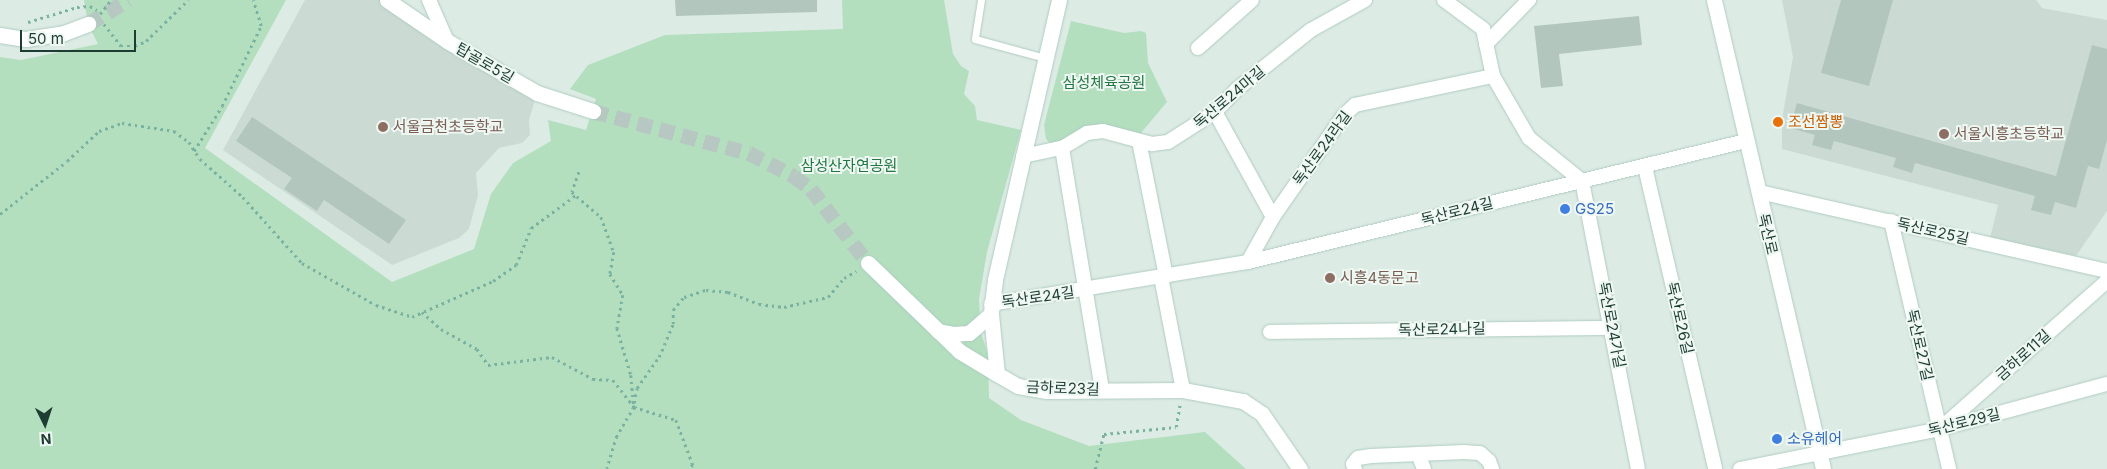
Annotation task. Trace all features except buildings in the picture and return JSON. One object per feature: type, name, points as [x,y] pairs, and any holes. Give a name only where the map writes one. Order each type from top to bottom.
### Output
[{"type":"street","points":[[387,0],[447,41]]},
{"type":"street","name":"탑골로5길","points":[[429,0],[447,41],[537,93],[593,112]]},
{"type":"street","points":[[997,374],[991,309],[1059,0]]},
{"type":"street","points":[[1198,48],[1252,0]]},
{"type":"street","name":"독산로24마길","points":[[1024,156],[1062,148],[1087,133],[1103,131],[1152,144],[1168,142],[1215,112],[1237,90],[1310,30],[1365,0]]},
{"type":"street","points":[[1444,0],[1483,29],[1493,76],[1529,138],[1582,181]]},
{"type":"street","points":[[1486,44],[1529,0]]},
{"type":"street","name":"독산로","points":[[1714,0],[1823,469]]},
{"type":"street","points":[[0,35],[26,39],[64,33],[88,24]]},
{"type":"street","name":"독산로24라길","points":[[1248,262],[1273,217],[1344,115],[1355,105],[1493,76]]},
{"type":"street","points":[[1215,112],[1273,217]]},
{"type":"street","points":[[1139,141],[1183,390]]},
{"type":"street","name":"독산로24길","points":[[991,309],[1248,262],[1746,141]]},
{"type":"street","name":"독산로24길","points":[[1062,148],[1084,291],[1102,390]]},
{"type":"street","name":"독산로26길","points":[[1645,167],[1715,469]]},
{"type":"street","name":"독산로24가길","points":[[1582,181],[1613,328],[1638,469]]},
{"type":"street","name":"독산로25길","points":[[1759,192],[2107,271]]},
{"type":"street","name":"독산로27길","points":[[1892,221],[1949,469]]},
{"type":"street","name":"금하로23길","points":[[868,263],[972,362],[1018,386],[1047,390],[1183,390],[1224,396],[1254,406],[1300,469]]},
{"type":"street","name":"금하로11길","points":[[1940,429],[2107,281]]},
{"type":"street","points":[[938,331],[953,334],[969,333],[991,309]]},
{"type":"street","name":"독산로24나길","points":[[1270,332],[1613,328]]},
{"type":"street","name":"독산로29길","points":[[1740,469],[1940,429],[2107,384]]},
{"type":"street","points":[[1355,469],[1353,464],[1358,458],[1418,454],[1480,453],[1490,461],[1492,469]]},
{"type":"street","points":[[1418,454],[1424,469]]},
{"type":"lane","points":[[981,0],[975,39],[1046,58]]},
{"type":"path","points":[[100,13],[111,0]]},
{"type":"path","points":[[22,24],[77,7],[90,6],[100,13],[112,38],[121,46],[135,46],[146,41],[188,0]]},
{"type":"path","points":[[194,151],[200,137],[222,106],[261,26],[253,0]]},
{"type":"path","points":[[0,214],[67,162],[99,131],[122,123],[174,131],[243,197],[302,263],[382,308],[412,317],[493,281],[516,265],[531,228],[576,195]]},
{"type":"path","points":[[579,172],[572,192],[601,216],[614,252],[610,274],[623,295],[617,328],[632,375],[634,407]]},
{"type":"path","points":[[608,469],[617,436],[634,407],[637,388],[659,357],[673,324],[673,310],[684,297],[706,290],[728,292],[759,304],[784,307],[828,297],[844,278],[868,263]]},
{"type":"path","points":[[422,312],[441,329],[477,349],[488,365],[552,357],[592,379],[614,380],[634,407],[676,420],[693,465],[689,469]]},
{"type":"path","points":[[1095,469],[1104,434],[1176,427],[1183,390]]},
{"type":"shaded area","name":"서울금천초등학교","points":[[305,0],[387,0],[537,93],[529,120],[530,135],[522,143],[499,148],[476,173],[478,195],[469,229],[459,238],[392,265],[223,150]]},
{"type":"shaded area","name":"서울시흥초등학교","points":[[1782,0],[2036,0],[2042,8],[2107,20],[2107,211],[2076,256],[1990,238],[1998,205],[1782,149],[1782,119],[1793,57]]},
{"type":"green space","name":"삼성산자연공원","points":[[84,0],[286,0],[205,148],[392,282],[474,249],[491,194],[513,163],[551,141],[548,120],[586,130],[596,99],[570,89],[588,65],[665,35],[843,29],[842,0],[944,0],[953,54],[961,66],[969,71],[964,94],[975,106],[977,120],[1021,130],[987,252],[979,299],[981,333],[988,354],[989,398],[1021,420],[1089,446],[1205,432],[1246,469],[0,469],[0,57],[21,60],[98,44],[88,24]]},
{"type":"green space","name":"삼성체육공원","points":[[1071,21],[1124,33],[1141,31],[1146,33],[1148,63],[1167,102],[1135,140],[1115,133],[1052,145],[1046,139],[1044,125]]},
{"type":"tunnel","points":[[88,24],[128,0]]},
{"type":"tunnel","points":[[593,111],[749,153],[794,176],[811,189],[868,263]]},
{"type":"place","name":"조선짬뽕","points":[[1778,122]]},
{"type":"place","name":"서울금천초등학교","points":[[383,127]]},
{"type":"place","name":"서울시흥초등학교","points":[[1944,134]]},
{"type":"place","name":"GS25","points":[[1565,209]]},
{"type":"place","name":"시흥4동문고","points":[[1330,278]]},
{"type":"place","name":"소유헤어","points":[[1777,439]]}]
